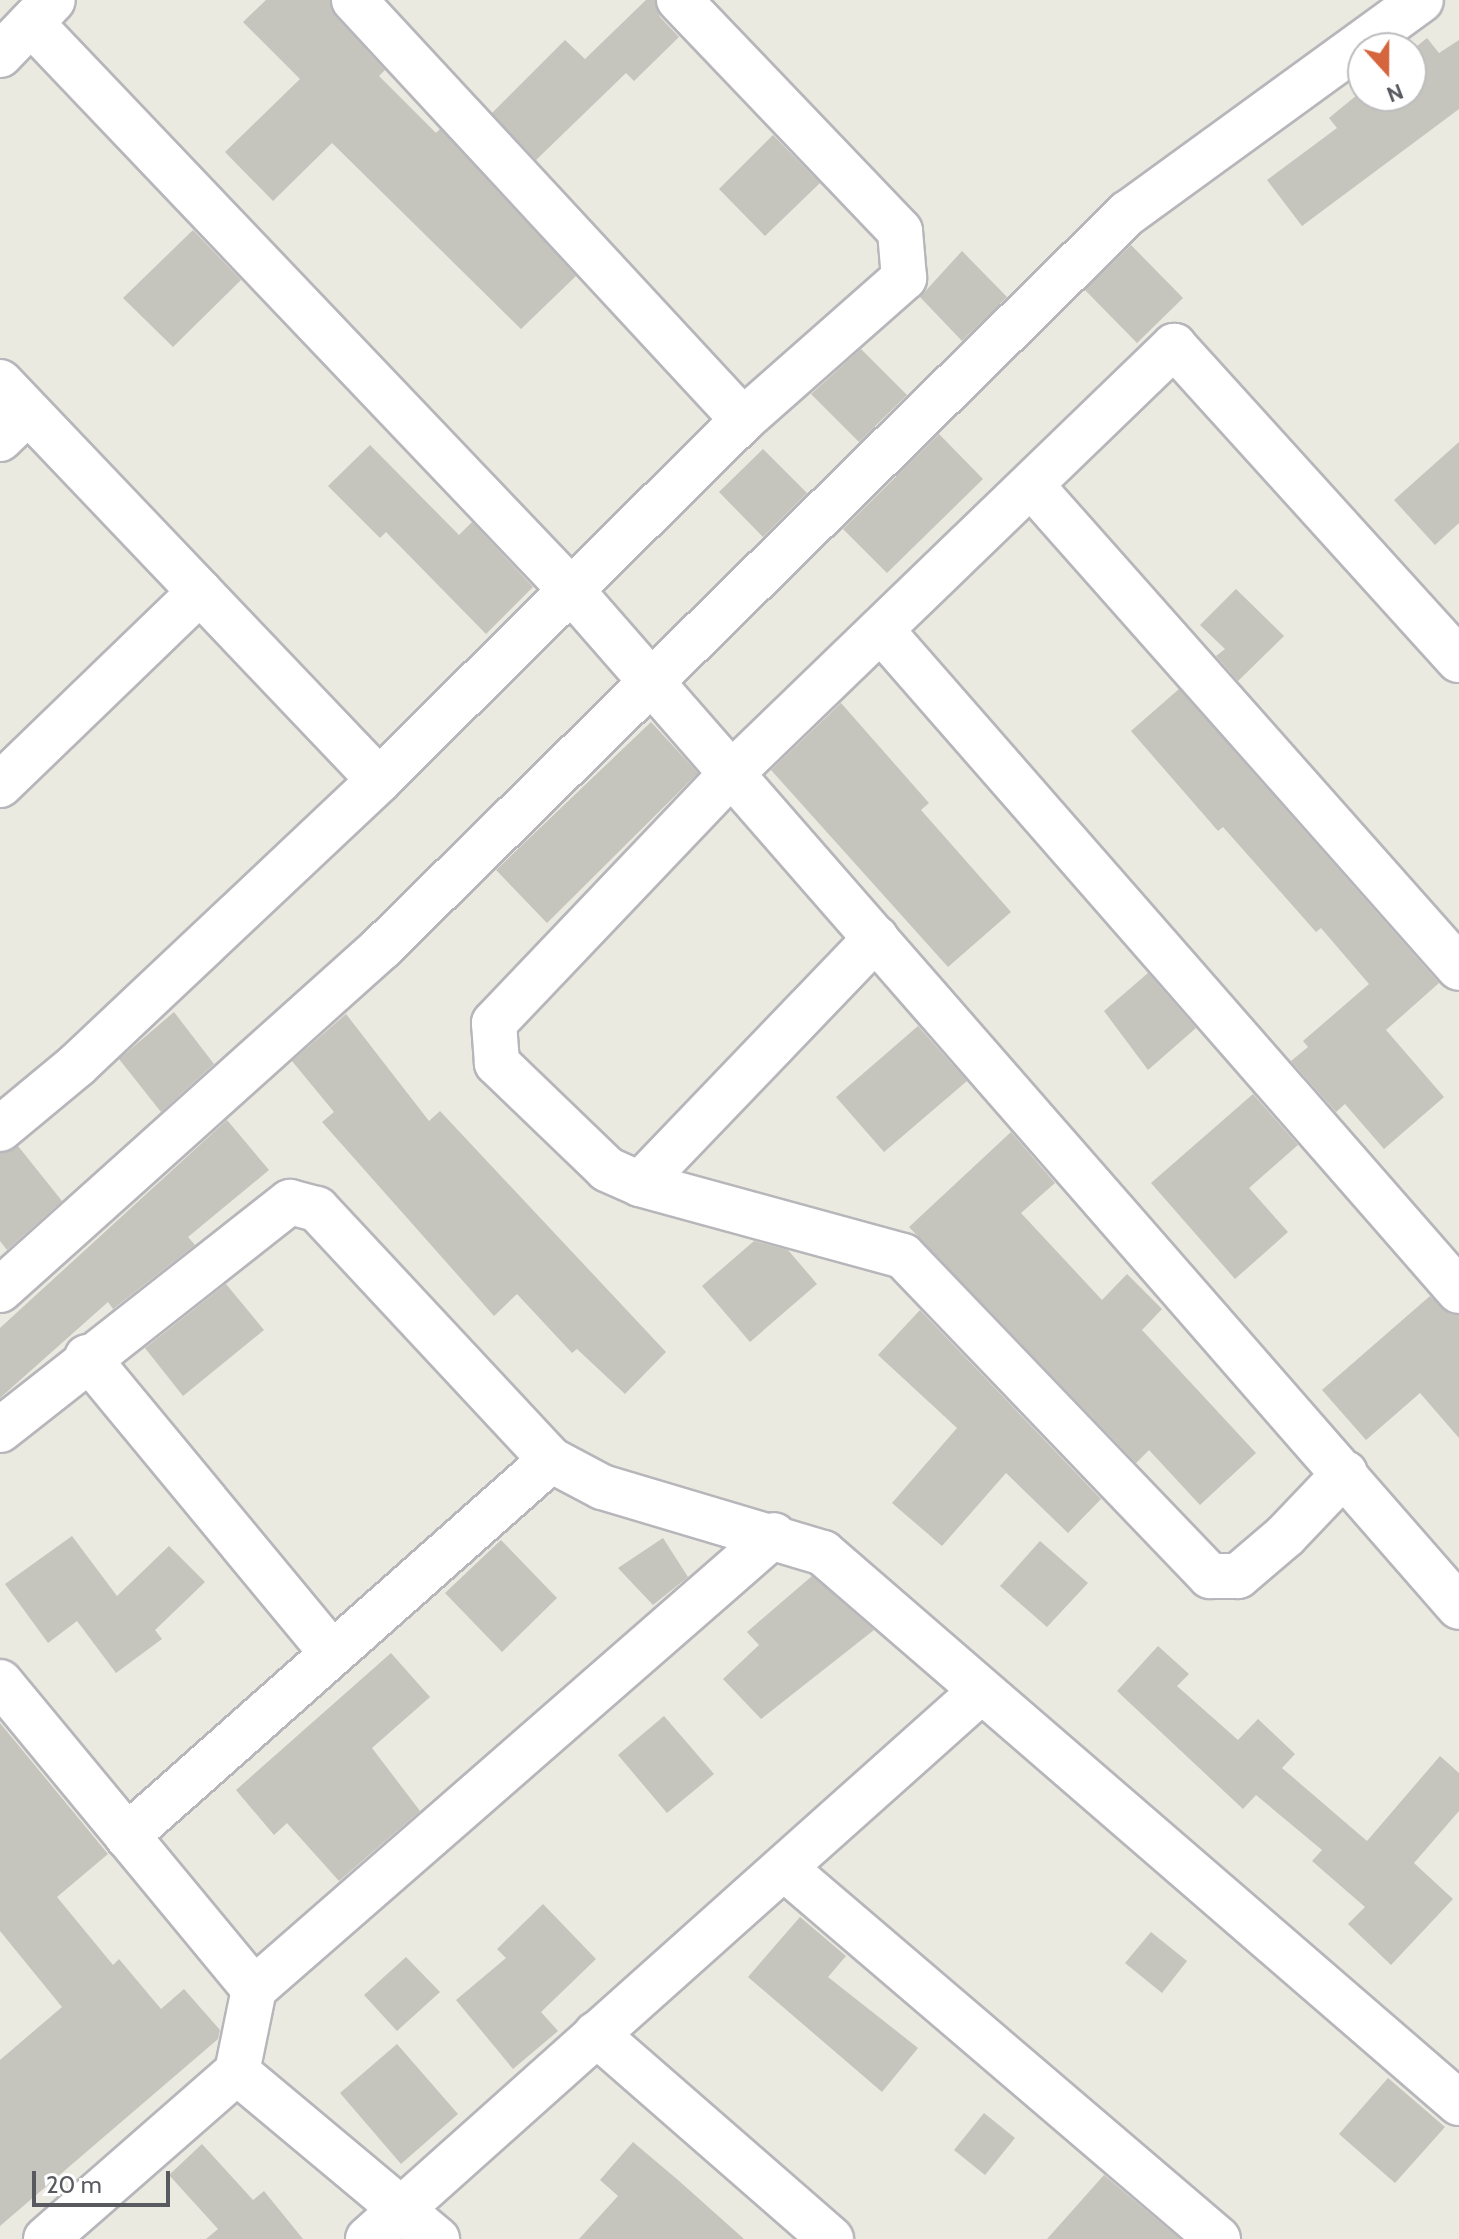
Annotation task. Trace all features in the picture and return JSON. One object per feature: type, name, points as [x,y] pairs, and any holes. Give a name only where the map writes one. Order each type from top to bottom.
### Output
[{"type":"street","points":[[354,0],[743,420]]},
{"type":"street","points":[[0,1129],[88,1054],[379,780],[743,420],[904,278],[900,231],[679,0]]},
{"type":"street","points":[[0,1290],[382,947],[1128,213],[1421,0]]},
{"type":"street","points":[[0,55],[42,11],[571,590],[1459,1607]]},
{"type":"street","points":[[1345,1473],[1285,1536],[1238,1576],[1210,1576],[903,1256],[640,1184],[607,1169],[497,1063],[494,1023],[732,773],[1174,346],[1459,660]]},
{"type":"street","points":[[9,411],[200,592],[379,780]]},
{"type":"street","points":[[1031,485],[1459,968]]},
{"type":"street","points":[[0,785],[200,592]]},
{"type":"street","points":[[881,630],[1459,1291]]},
{"type":"street","points":[[640,1184],[876,938]]},
{"type":"street","points":[[0,1430],[87,1357],[290,1202],[317,1209],[551,1460],[602,1487],[774,1535],[823,1553],[979,1693],[1459,2103]]},
{"type":"street","points":[[87,1357],[330,1651]]},
{"type":"street","points":[[127,1836],[330,1651],[551,1460]]},
{"type":"street","points":[[46,2239],[237,2072],[254,1989],[774,1535]]},
{"type":"street","points":[[0,1682],[254,1989]]},
{"type":"street","points":[[368,2239],[979,1693]]},
{"type":"street","points":[[784,1868],[1218,2239]]},
{"type":"street","points":[[596,2034],[831,2239]]},
{"type":"street","points":[[237,2072],[437,2239]]},
{"type":"building","points":[[266,0],[330,0],[336,17],[385,70],[379,76],[436,133],[440,129],[576,276],[521,329],[332,143],[273,201],[225,152],[300,79],[243,22]]},
{"type":"building","points":[[646,0],[655,0],[660,17],[679,37],[634,81],[626,73],[536,160],[492,113],[565,40],[585,59]]},
{"type":"building","points":[[1427,38],[1439,53],[1459,40],[1459,109],[1302,226],[1267,180],[1337,128],[1329,118],[1347,103],[1347,112],[1427,112]]},
{"type":"building","points":[[773,135],[820,183],[765,236],[719,189]]},
{"type":"building","points":[[193,230],[241,280],[173,347],[123,298]]},
{"type":"building","points":[[1131,245],[1183,298],[1137,343],[1085,290]]},
{"type":"building","points":[[962,251],[1007,297],[962,341],[920,297]]},
{"type":"building","points":[[861,349],[907,395],[859,442],[811,394]]},
{"type":"building","points":[[939,434],[983,479],[887,573],[843,529]]},
{"type":"building","points":[[1459,442],[1459,523],[1435,545],[1394,500]]},
{"type":"building","points":[[370,445],[459,535],[472,522],[533,587],[486,634],[386,532],[380,538],[328,486]]},
{"type":"building","points":[[763,449],[807,493],[763,537],[719,492]]},
{"type":"building","points":[[1236,589],[1284,636],[1238,681],[1216,656],[1225,649],[1200,625]]},
{"type":"building","points":[[1179,689],[1439,983],[1386,1030],[1444,1097],[1384,1149],[1345,1104],[1336,1112],[1291,1061],[1308,1047],[1303,1041],[1369,984],[1321,928],[1316,932],[1223,827],[1218,831],[1131,731]]},
{"type":"building","points":[[841,703],[929,803],[921,810],[1011,912],[948,967],[771,770]]},
{"type":"building","points":[[651,722],[698,773],[547,923],[496,870]]},
{"type":"building","points":[[1148,973],[1196,1028],[1148,1070],[1104,1011]]},
{"type":"building","points":[[174,1012],[214,1064],[161,1112],[119,1059]]},
{"type":"building","points":[[346,1014],[429,1121],[440,1111],[666,1352],[625,1394],[577,1349],[572,1353],[517,1294],[494,1316],[322,1122],[334,1112],[292,1061]]},
{"type":"building","points":[[918,1026],[967,1081],[884,1152],[836,1097]]},
{"type":"building","points":[[1253,1094],[1298,1145],[1249,1188],[1288,1232],[1235,1279],[1151,1183]]},
{"type":"building","points":[[227,1120],[269,1170],[188,1237],[195,1245],[113,1309],[108,1302],[0,1398],[0,1328]]},
{"type":"building","points":[[1011,1132],[1055,1183],[1021,1213],[1102,1300],[1127,1274],[1162,1309],[1142,1330],[1256,1453],[1200,1505],[1149,1450],[1136,1463],[909,1227]]},
{"type":"building","points":[[18,1146],[62,1201],[7,1250],[0,1241],[0,1153]]},
{"type":"building","points":[[754,1241],[788,1250],[817,1284],[750,1342],[702,1286]]},
{"type":"building","points":[[226,1284],[264,1330],[183,1396],[145,1348]]},
{"type":"building","points":[[1430,1296],[1450,1314],[1459,1315],[1459,1438],[1420,1393],[1366,1440],[1322,1390]]},
{"type":"building","points":[[920,1310],[1101,1499],[1068,1533],[1006,1473],[942,1546],[892,1503],[957,1428],[878,1355]]},
{"type":"building","points":[[72,1536],[117,1596],[169,1546],[205,1582],[155,1630],[162,1639],[116,1673],[77,1621],[48,1643],[5,1584]]},
{"type":"building","points":[[663,1538],[688,1577],[653,1605],[618,1568]]},
{"type":"building","points":[[501,1540],[557,1598],[502,1652],[445,1593]]},
{"type":"building","points":[[1040,1541],[1088,1583],[1047,1627],[1000,1586]]},
{"type":"building","points":[[812,1576],[874,1630],[761,1719],[723,1679],[759,1645],[747,1632]]},
{"type":"building","points":[[1158,1646],[1189,1674],[1177,1686],[1238,1740],[1258,1719],[1295,1754],[1282,1768],[1367,1841],[1440,1756],[1459,1773],[1459,1811],[1414,1863],[1453,1899],[1391,1965],[1348,1924],[1365,1907],[1312,1861],[1322,1850],[1256,1795],[1243,1809],[1117,1691]]},
{"type":"building","points":[[391,1653],[430,1697],[372,1748],[420,1811],[339,1881],[287,1823],[274,1835],[236,1790]]},
{"type":"building","points":[[664,1716],[714,1774],[667,1813],[618,1755]]},
{"type":"building","points":[[0,1723],[108,1854],[57,1897],[113,1965],[119,1959],[161,2009],[184,1989],[220,2030],[218,2039],[0,2226],[0,2060],[62,2007],[0,1931]]},
{"type":"building","points":[[543,1904],[596,1959],[541,2012],[558,2031],[513,2069],[456,2000],[506,1958],[497,1949]]},
{"type":"building","points":[[800,1917],[846,1956],[828,1977],[918,2048],[882,2092],[748,1977]]},
{"type":"building","points":[[1151,1932],[1187,1961],[1162,1993],[1125,1963]]},
{"type":"building","points":[[406,1957],[440,1992],[397,2031],[364,1995]]},
{"type":"building","points":[[397,2044],[458,2114],[401,2164],[340,2093]]},
{"type":"building","points":[[1388,2078],[1445,2127],[1395,2183],[1339,2134]]},
{"type":"building","points":[[984,2113],[1015,2138],[985,2175],[954,2150]]},
{"type":"building","points":[[633,2142],[744,2239],[579,2239],[618,2196],[600,2180]]},
{"type":"building","points":[[202,2144],[253,2200],[264,2191],[303,2239],[206,2239],[218,2229],[169,2175]]},
{"type":"building","points":[[1104,2175],[1180,2239],[1047,2239]]}]
